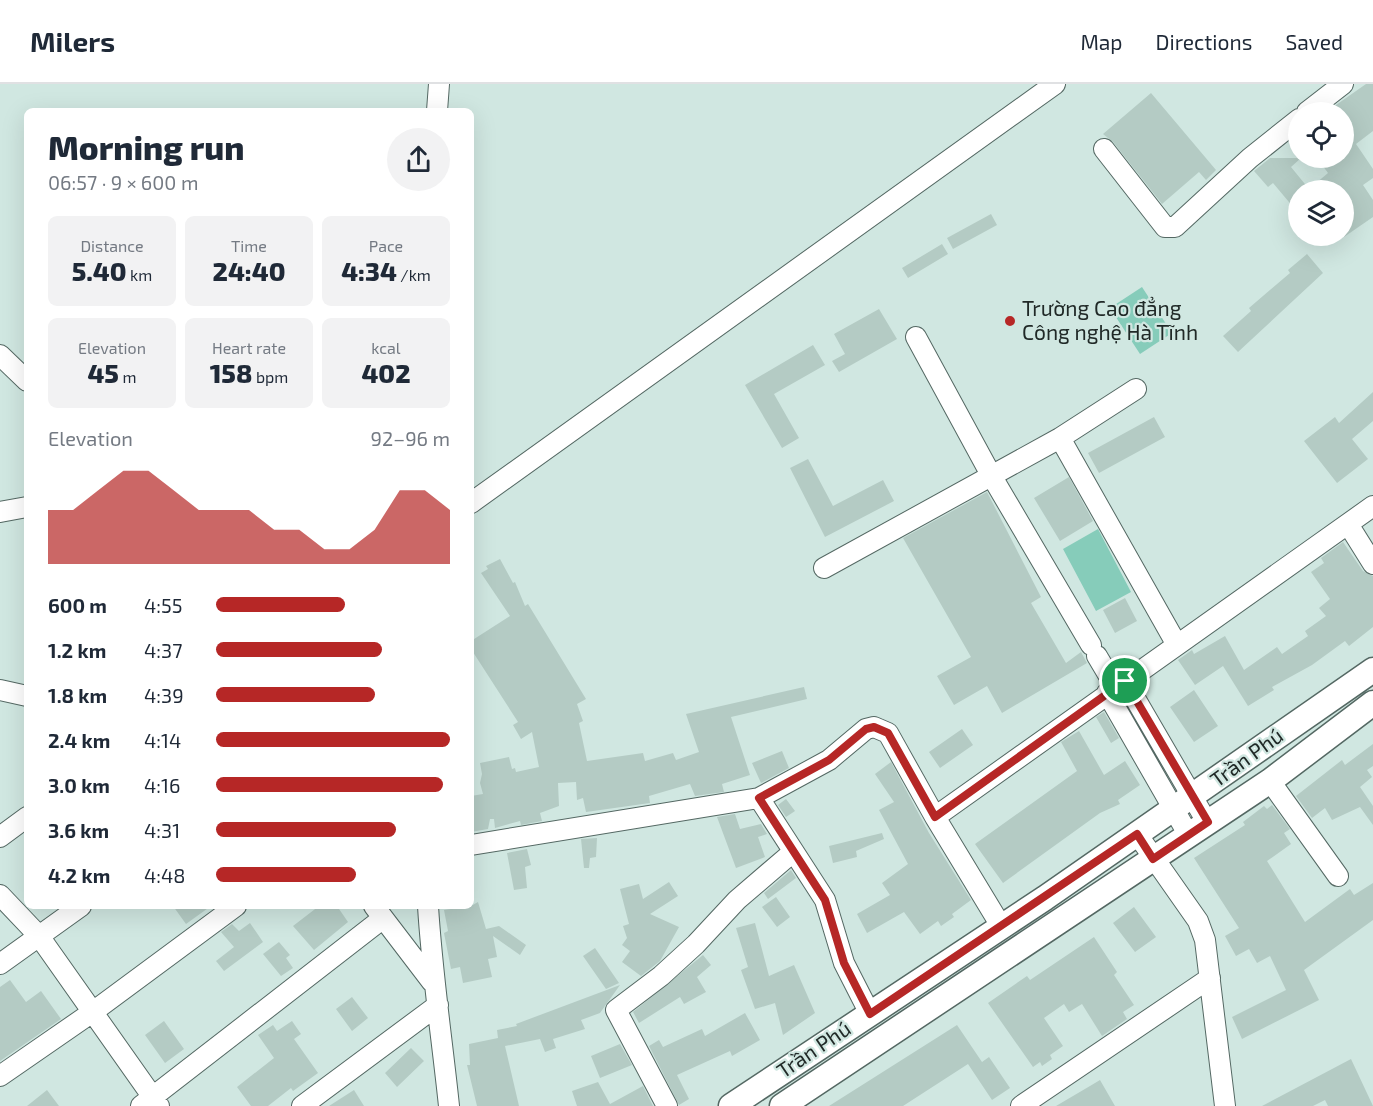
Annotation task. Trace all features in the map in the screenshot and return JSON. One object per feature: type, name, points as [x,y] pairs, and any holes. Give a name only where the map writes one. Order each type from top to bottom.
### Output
[{"type":"main road","name":"Trần Phú","points":[[731,1106],[1183,803],[1373,669]]},
{"type":"main road","name":"Trần Phú","points":[[782,1106],[1270,781],[1373,703]]},
{"type":"street","points":[[437,108],[439,84]]},
{"type":"street","points":[[474,501],[1055,84]]},
{"type":"street","points":[[1320,102],[1343,84]]},
{"type":"street","points":[[1104,149],[1165,227],[1170,228],[1175,227],[1250,158],[1288,128]]},
{"type":"street","points":[[916,338],[992,475],[1198,828]]},
{"type":"street","points":[[0,355],[24,378]]},
{"type":"street","points":[[824,568],[1060,438],[1136,389]]},
{"type":"street","points":[[1060,438],[1177,645]]},
{"type":"street","points":[[935,817],[1373,506]]},
{"type":"street","points":[[0,512],[24,508]]},
{"type":"street","points":[[1348,524],[1373,564]]},
{"type":"street","points":[[0,690],[24,695]]},
{"type":"street","points":[[474,845],[759,798],[829,760],[866,729],[874,727],[888,733],[935,817],[1001,926]]},
{"type":"street","points":[[1270,781],[1338,876]]},
{"type":"street","points":[[759,798],[825,900],[844,963],[870,1014]]},
{"type":"street","points":[[0,837],[24,819]]},
{"type":"street","points":[[1137,834],[1198,921],[1205,940],[1225,1106]]},
{"type":"street","points":[[668,1106],[616,1010],[661,976],[696,944],[737,900],[793,852]]},
{"type":"street","points":[[0,896],[39,936],[94,1011],[151,1103],[378,913],[432,982]]},
{"type":"street","points":[[0,964],[77,909]]},
{"type":"street","points":[[0,1076],[94,1011],[232,909]]},
{"type":"street","points":[[428,909],[432,982],[438,1005],[449,1106]]},
{"type":"street","points":[[1021,1106],[1210,978]]},
{"type":"street","points":[[302,1106],[438,1005]]},
{"type":"green space","points":[[1142,287],[1172,333],[1140,354],[1110,308]]},
{"type":"green space","points":[[1098,529],[1131,592],[1096,611],[1063,549]]},
{"type":"building","points":[[1366,84],[1373,84],[1373,131],[1356,144],[1373,169],[1373,178],[1363,185],[1373,200],[1373,217],[1354,230],[1354,180],[1320,180],[1328,173],[1324,168],[1354,168],[1354,102],[1340,102]]},
{"type":"building","points":[[1151,93],[1216,170],[1206,180],[1199,172],[1162,204],[1113,142],[1103,134]]},
{"type":"building","points":[[1270,158],[1288,158],[1288,168],[1292,168],[1302,180],[1288,180],[1288,201],[1273,183],[1268,187],[1254,171]]},
{"type":"building","points":[[991,214],[997,225],[953,249],[947,238]]},
{"type":"building","points":[[942,244],[948,254],[908,278],[902,268]]},
{"type":"building","points":[[1307,254],[1323,273],[1238,352],[1223,336],[1251,311],[1249,308],[1290,273],[1288,270]]},
{"type":"building","points":[[879,309],[897,339],[839,372],[832,361],[845,354],[834,334]]},
{"type":"building","points":[[813,345],[825,365],[774,394],[799,438],[782,448],[745,385]]},
{"type":"building","points":[[1373,392],[1373,421],[1352,439],[1368,459],[1337,483],[1304,441],[1335,417],[1339,423]]},
{"type":"building","points":[[1154,417],[1165,437],[1099,473],[1088,453]]},
{"type":"building","points":[[808,459],[833,506],[883,480],[894,501],[825,537],[790,468]]},
{"type":"building","points":[[1069,477],[1093,521],[1060,541],[1034,498]]},
{"type":"building","points":[[987,492],[1041,597],[1031,603],[1066,663],[1081,652],[1087,663],[1002,713],[987,686],[954,705],[937,676],[971,657],[903,538]]},
{"type":"building","points":[[1343,542],[1363,571],[1373,576],[1373,627],[1349,646],[1345,641],[1312,665],[1272,687],[1274,690],[1248,706],[1223,666],[1195,685],[1178,660],[1192,650],[1194,654],[1225,636],[1244,670],[1277,647],[1282,654],[1308,636],[1305,631],[1326,616],[1319,608],[1330,599],[1311,572],[1324,563],[1321,558]]},
{"type":"building","points":[[500,559],[513,583],[515,582],[525,606],[528,604],[586,699],[577,704],[583,721],[579,723],[587,761],[643,753],[645,761],[673,753],[676,760],[699,752],[686,714],[804,687],[807,699],[731,717],[750,775],[722,784],[724,792],[695,796],[690,784],[649,796],[650,803],[586,812],[583,798],[577,800],[576,782],[558,783],[559,806],[540,813],[542,821],[521,825],[520,821],[495,828],[494,819],[490,819],[488,829],[474,831],[474,796],[483,794],[480,783],[482,774],[480,763],[509,757],[512,769],[515,768],[516,772],[539,767],[532,732],[521,739],[513,725],[518,722],[474,654],[474,639],[510,616],[481,573],[488,569],[486,566]]},
{"type":"building","points":[[1125,598],[1137,621],[1115,633],[1103,610]]},
{"type":"building","points":[[1194,690],[1218,726],[1194,742],[1170,707]]},
{"type":"building","points":[[1104,712],[1119,738],[1111,743],[1096,717]]},
{"type":"building","points":[[962,729],[973,745],[940,768],[929,752]]},
{"type":"building","points":[[1079,731],[1104,775],[1125,761],[1140,785],[1118,800],[1120,804],[1100,813],[1003,883],[975,844],[1077,771],[1061,742]]},
{"type":"building","points":[[1373,744],[1373,766],[1367,770],[1372,777],[1360,787],[1373,806],[1373,825],[1360,807],[1332,820],[1325,808],[1312,818],[1296,796],[1342,760],[1345,765]]},
{"type":"building","points":[[782,751],[789,768],[761,783],[752,763]]},
{"type":"building","points":[[891,762],[929,833],[971,900],[952,914],[954,917],[941,926],[938,921],[920,934],[904,912],[867,933],[857,914],[890,895],[882,883],[908,864],[879,810],[894,802],[875,774]]},
{"type":"building","points":[[786,799],[795,811],[786,817],[778,805]]},
{"type":"building","points":[[1272,805],[1290,829],[1284,833],[1291,844],[1267,861],[1305,922],[1350,889],[1354,895],[1373,883],[1373,920],[1304,970],[1319,1000],[1242,1039],[1232,1017],[1286,990],[1270,956],[1257,963],[1249,949],[1236,956],[1225,936],[1239,928],[1194,858],[1245,825],[1243,822],[1264,806],[1267,809]]},
{"type":"building","points":[[735,814],[740,829],[761,824],[767,834],[758,837],[765,857],[736,868],[717,817]]},
{"type":"building","points":[[882,833],[884,839],[856,851],[857,857],[833,863],[829,846]]},
{"type":"building","points":[[597,838],[596,857],[590,858],[589,868],[584,868],[581,839]]},
{"type":"building","points":[[527,849],[531,865],[525,867],[527,888],[514,890],[507,853]]},
{"type":"building","points":[[791,870],[796,878],[768,899],[764,893]]},
{"type":"building","points":[[669,882],[678,896],[650,914],[679,927],[660,961],[641,976],[622,962],[630,951],[622,945],[627,938],[623,926],[629,924],[620,889],[639,884],[643,899]]},
{"type":"building","points":[[776,897],[790,917],[777,927],[762,907]]},
{"type":"building","points":[[478,902],[486,929],[499,926],[526,945],[520,955],[493,936],[497,957],[488,959],[492,977],[463,983],[460,967],[451,969],[444,933],[448,931],[444,910],[474,909],[474,904]]},
{"type":"building","points":[[1134,907],[1156,937],[1135,952],[1113,923]]},
{"type":"building","points":[[175,909],[207,909],[186,924]]},
{"type":"building","points":[[315,909],[339,909],[348,922],[314,950],[293,926]]},
{"type":"building","points":[[250,923],[263,942],[224,971],[216,961],[234,947],[221,932],[232,924],[239,931]]},
{"type":"building","points":[[755,923],[769,976],[794,965],[815,1013],[783,1035],[775,1003],[755,1009],[741,970],[748,967],[736,928]]},
{"type":"building","points":[[1094,937],[1117,972],[1114,975],[1134,1005],[1123,1012],[1127,1019],[1102,1036],[1082,1004],[1069,1012],[1064,1004],[1044,1018],[1063,1046],[1050,1055],[1052,1059],[1042,1066],[1040,1062],[1033,1067],[988,1003],[1027,976],[1030,980]]},
{"type":"building","points":[[279,942],[290,955],[286,958],[293,968],[281,976],[263,954]]},
{"type":"building","points":[[595,948],[619,983],[606,989],[583,956]]},
{"type":"building","points":[[703,955],[711,965],[697,977],[706,992],[684,1004],[680,997],[639,1023],[633,1012]]},
{"type":"building","points":[[10,980],[26,1002],[41,991],[61,1019],[0,1061],[0,987]]},
{"type":"building","points":[[620,985],[600,1013],[581,1020],[585,1029],[553,1039],[556,1048],[545,1052],[540,1039],[505,1046],[519,1106],[477,1106],[467,1065],[470,1065],[469,1044],[498,1038],[497,1030],[517,1026],[516,1024]]},
{"type":"building","points":[[352,997],[368,1018],[352,1031],[336,1009]]},
{"type":"building","points":[[745,1013],[760,1040],[732,1056],[730,1051],[677,1075],[689,1099],[679,1105],[649,1046],[659,1040],[663,1047],[702,1029],[705,1036]]},
{"type":"building","points":[[164,1021],[184,1049],[165,1063],[145,1035]]},
{"type":"building","points":[[292,1021],[301,1034],[294,1039],[318,1073],[293,1091],[291,1088],[268,1106],[251,1106],[237,1087],[274,1058],[258,1035],[273,1025],[277,1031]]},
{"type":"building","points":[[957,1025],[982,1062],[989,1057],[1010,1088],[992,1100],[968,1064],[903,1106],[829,1106]]},
{"type":"building","points":[[620,1044],[632,1065],[600,1078],[591,1056]]},
{"type":"building","points":[[411,1048],[424,1061],[397,1087],[385,1073]]},
{"type":"building","points":[[1351,1059],[1373,1106],[1328,1106],[1325,1100],[1313,1106],[1262,1106]]},
{"type":"building","points":[[1100,1080],[1115,1106],[1056,1106],[1090,1086]]},
{"type":"building","points":[[598,1082],[610,1104],[643,1086],[653,1106],[577,1106],[572,1091]]},
{"type":"building","points":[[47,1090],[59,1106],[27,1106]]},
{"type":"building","points":[[354,1090],[364,1106],[329,1106]]},
{"type":"place","name":"Trường Cao đẳng Công nghệ Hà Tĩnh","points":[[1010,321]]},
{"type":"route","points":[[1125,681],[1208,822],[1153,859],[1137,834],[870,1014],[844,963],[825,900],[759,798],[795,781],[829,760],[866,729],[874,727],[881,728],[888,733],[935,817],[1125,681]]}]
